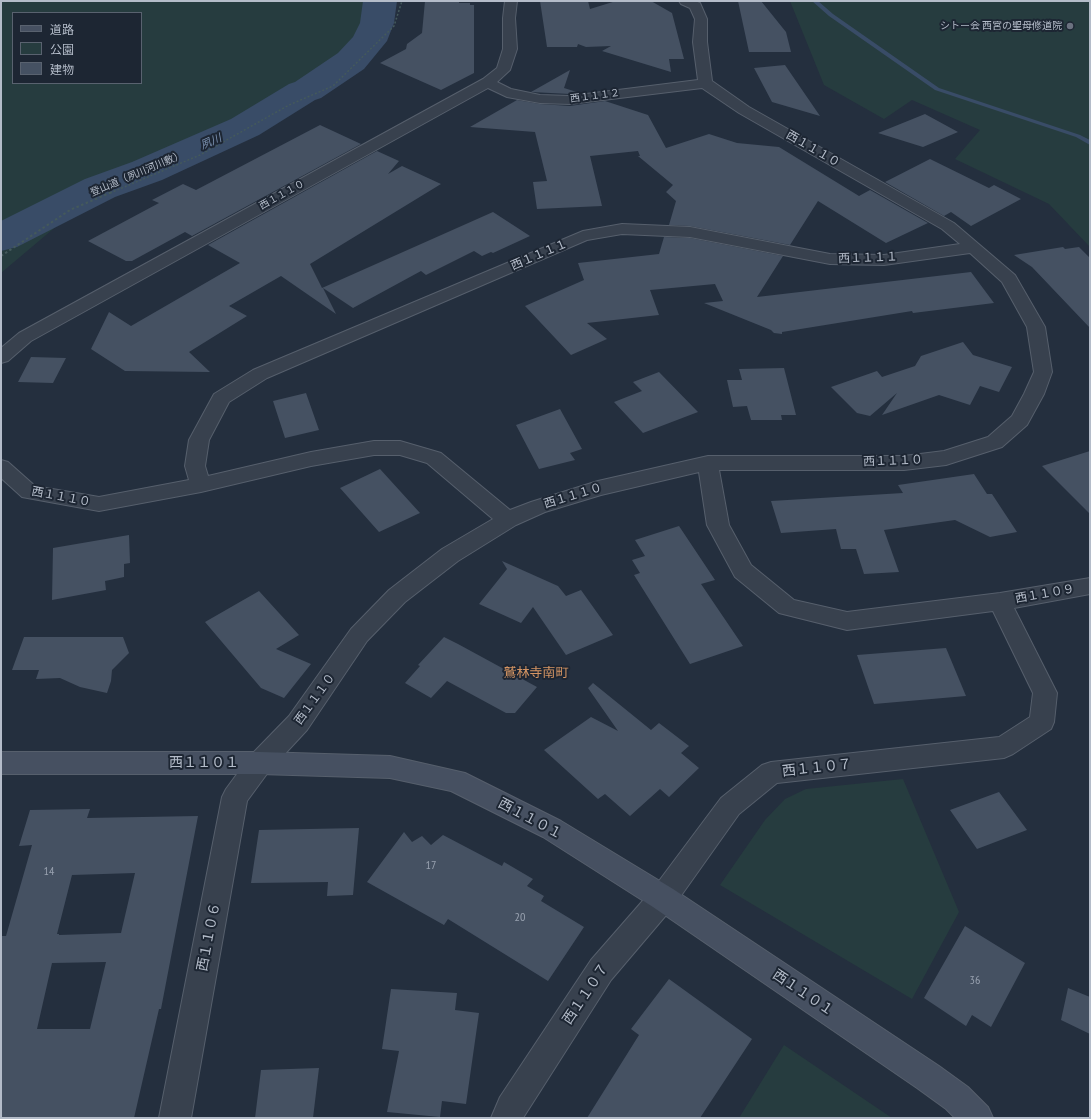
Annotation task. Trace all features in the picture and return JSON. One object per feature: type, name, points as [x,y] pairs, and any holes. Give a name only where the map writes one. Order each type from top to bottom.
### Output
[{"type":"street","name":"西１１１０","points":[[1,357],[25,337],[488,82],[504,70],[510,49],[509,18],[511,1]]},
{"type":"street","points":[[685,1],[695,6],[701,19],[700,42],[704,83]]},
{"type":"street","name":"西１１１２","points":[[488,82],[507,93],[540,99],[570,100],[704,83]]},
{"type":"street","name":"西１１１０","points":[[260,764],[298,723],[359,635],[396,596],[450,555],[508,520],[538,507],[598,488],[708,463],[904,463],[946,458],[995,442],[1020,420],[1034,394],[1043,372],[1036,327],[1008,279],[974,247],[948,226],[744,110],[704,83]]},
{"type":"street","name":"西１１１１","points":[[201,485],[195,466],[200,440],[222,398],[260,374],[582,236],[622,229],[690,232],[830,259],[884,260],[974,247]]},
{"type":"street","name":"西１１１０","points":[[1,467],[29,492],[99,504],[201,485],[318,458],[374,448],[400,448],[434,458],[508,520]]},
{"type":"street","name":"西１１０９","points":[[708,463],[718,525],[743,571],[787,607],[847,621],[1000,602],[1090,586]]},
{"type":"street","name":"西１１０７","points":[[507,1118],[511,1108],[601,970],[663,898],[730,806],[771,773],[1004,747],[1042,722],[1045,693],[1000,602]]},
{"type":"street","name":"西１１０１","points":[[1,763],[260,764],[390,767],[456,782],[552,829],[663,898],[928,1077],[957,1098],[977,1118]]},
{"type":"street","name":"西１１０６","points":[[175,1118],[235,797],[260,764]]},
{"type":"path","name":"登山道（夙川河川敷）","points":[[1,256],[70,210],[200,155],[289,105],[333,86],[394,26],[402,1]]},
{"type":"green space","points":[[1,1],[391,1],[385,28],[344,81],[242,135],[65,219],[1,273]]},
{"type":"green space","points":[[790,1],[1090,1],[1090,247],[1049,204],[955,159],[980,130],[912,100],[884,119],[824,85]]},
{"type":"green space","points":[[903,779],[959,912],[912,999],[720,885],[765,820],[785,799],[806,789]]},
{"type":"green space","points":[[784,1045],[892,1118],[739,1118]]},
{"type":"building","points":[[425,1],[459,2],[474,5],[474,73],[441,90],[380,63],[406,49],[407,44],[422,33]]},
{"type":"building","points":[[540,1],[588,1],[590,9],[616,1],[651,1],[672,13],[684,59],[669,59],[671,72],[602,51],[611,46],[586,47],[578,44],[577,47],[547,47]]},
{"type":"building","points":[[738,1],[761,1],[786,32],[791,52],[749,52]]},
{"type":"building","points":[[785,65],[820,116],[772,102],[754,68]]},
{"type":"building","points":[[570,70],[564,88],[580,93],[570,94],[531,92]]},
{"type":"building","points":[[517,100],[540,104],[570,106],[605,101],[648,115],[666,148],[709,134],[737,143],[779,147],[859,196],[870,190],[928,223],[886,243],[818,201],[790,245],[690,226],[669,225],[676,201],[666,192],[673,185],[638,156],[640,156],[638,151],[590,156],[602,206],[537,209],[533,182],[547,181],[535,132],[470,127]]},
{"type":"building","points":[[925,114],[958,132],[923,147],[878,133]]},
{"type":"building","points":[[320,125],[361,144],[192,236],[185,232],[132,261],[126,261],[88,241],[159,203],[152,200],[183,184],[196,190]]},
{"type":"building","points":[[377,151],[399,161],[388,174],[402,166],[441,184],[310,264],[322,288],[493,212],[530,236],[493,253],[491,252],[482,256],[474,251],[426,275],[421,271],[353,308],[323,288],[336,314],[281,276],[229,306],[247,316],[189,352],[210,372],[125,371],[91,349],[109,312],[131,326],[240,263],[208,245]]},
{"type":"building","points":[[930,159],[989,188],[994,185],[1021,199],[971,226],[951,212],[944,216],[885,182]]},
{"type":"building","points":[[664,237],[690,238],[783,256],[757,297],[971,272],[994,303],[913,313],[912,311],[782,332],[782,334],[774,333],[771,330],[704,303],[723,301],[715,284],[650,290],[659,315],[587,323],[607,339],[571,355],[525,306],[584,280],[578,263],[659,254]]},
{"type":"building","points":[[1063,247],[1065,249],[1079,247],[1090,258],[1090,328],[1032,267],[1014,255]]},
{"type":"building","points":[[963,342],[973,355],[1012,367],[999,392],[980,386],[970,405],[939,395],[882,415],[897,393],[870,416],[857,413],[831,387],[877,371],[882,377],[915,366],[921,356]]},
{"type":"building","points":[[31,357],[66,358],[53,383],[18,382]]},
{"type":"building","points":[[784,368],[796,415],[781,415],[782,420],[751,420],[747,406],[733,407],[727,380],[742,380],[739,369]]},
{"type":"building","points":[[659,372],[698,412],[643,433],[614,402],[642,391],[633,382]]},
{"type":"building","points":[[306,393],[319,430],[285,438],[273,401]]},
{"type":"building","points":[[560,409],[582,449],[570,453],[575,460],[539,469],[516,425]]},
{"type":"building","points":[[1090,451],[1090,514],[1042,466]]},
{"type":"building","points":[[380,469],[420,513],[379,532],[340,488]]},
{"type":"building","points":[[974,474],[987,494],[992,494],[1017,532],[990,537],[955,520],[884,530],[899,572],[864,574],[856,549],[841,549],[836,529],[781,533],[771,501],[903,493],[898,485]]},
{"type":"building","points":[[679,526],[715,580],[701,584],[743,646],[690,664],[634,575],[640,573],[632,560],[645,556],[635,540]]},
{"type":"building","points":[[129,535],[130,563],[124,564],[124,577],[105,581],[106,590],[52,600],[53,548]]},
{"type":"building","points":[[502,561],[558,586],[566,596],[581,590],[613,635],[566,655],[533,607],[521,623],[479,604],[507,569]]},
{"type":"building","points":[[259,591],[299,635],[276,649],[311,664],[284,698],[261,688],[205,622]]},
{"type":"building","points":[[24,637],[123,637],[129,653],[112,670],[111,681],[107,693],[80,687],[60,678],[36,679],[39,670],[12,670]]},
{"type":"building","points":[[444,637],[537,687],[515,713],[506,713],[447,681],[431,698],[405,683],[420,666],[418,665]]},
{"type":"building","points":[[946,648],[966,696],[874,704],[857,655]]},
{"type":"building","points":[[593,683],[651,730],[659,723],[689,746],[681,753],[699,768],[669,797],[660,789],[630,816],[605,794],[598,799],[544,750],[591,717],[618,731],[588,688]]},
{"type":"building","points":[[999,792],[1027,830],[977,849],[950,810]]},
{"type":"building","points":[[90,809],[87,818],[198,816],[161,1009],[159,1009],[134,1118],[1,1118],[1,936],[6,936],[32,845],[19,846],[30,810]],"holes":[[[135,873],[121,933],[57,934],[72,875]],[[106,962],[90,1029],[37,1029],[52,963]]]},
{"type":"building","points":[[359,828],[353,895],[327,896],[328,882],[251,883],[259,830]]},
{"type":"building","points":[[404,832],[412,842],[422,836],[431,845],[443,835],[502,866],[504,862],[533,879],[527,886],[544,896],[541,901],[584,927],[548,981],[448,919],[444,925],[367,882]]},
{"type":"building","points":[[965,926],[1025,963],[991,1027],[972,1015],[966,1026],[924,998]]},
{"type":"building","points":[[669,979],[752,1039],[700,1118],[587,1118],[639,1035],[631,1029]]},
{"type":"building","points":[[1068,988],[1090,997],[1090,1034],[1061,1020]]},
{"type":"building","points":[[391,989],[457,993],[455,1010],[479,1013],[466,1104],[442,1101],[440,1117],[387,1112],[399,1051],[382,1049]]},
{"type":"building","points":[[319,1068],[313,1118],[255,1118],[261,1070]]},
{"type":"waterway","name":"夙川","points":[[1,238],[100,188],[147,171],[245,127],[302,92],[308,90],[351,61],[369,41],[377,23],[380,1]]},
{"type":"waterway","points":[[815,1],[831,15],[937,89],[1078,136],[1090,143]]},
{"type":"place","name":"シトー会 西宮の聖母修道院","points":[[1070,26]]},
{"type":"district","name":"鷲林寺南町","points":[[536,673]]}]
